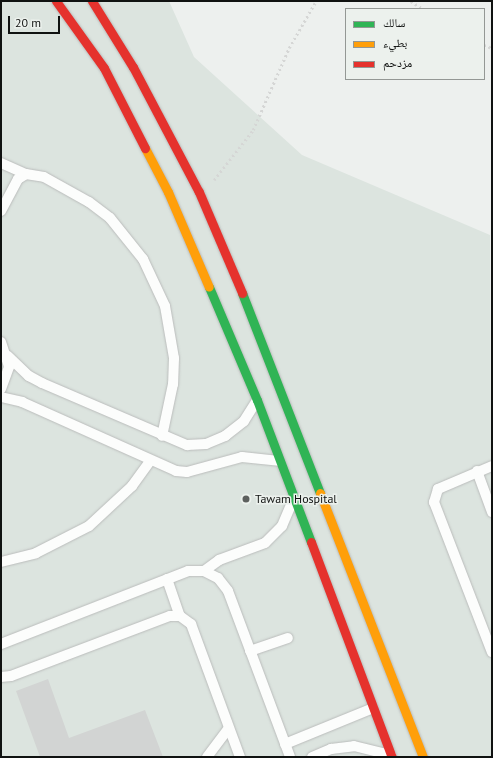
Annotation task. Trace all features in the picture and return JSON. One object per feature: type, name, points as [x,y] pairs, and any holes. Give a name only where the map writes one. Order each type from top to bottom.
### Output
[{"type":"street","points":[[56,1],[91,47],[136,128],[168,192],[257,400],[391,756]]},
{"type":"street","points":[[92,1],[133,67],[199,192],[243,295],[423,757]]},
{"type":"street","points":[[373,708],[389,709],[416,757]]},
{"type":"lane","points":[[1,163],[26,174],[44,177],[67,188],[110,218],[135,248],[155,282],[171,332],[174,358],[173,384],[162,436]]},
{"type":"lane","points":[[1,211],[12,186],[26,174]]},
{"type":"lane","points":[[1,342],[8,356],[29,376],[162,436],[187,445],[206,444],[235,429],[257,400]]},
{"type":"lane","points":[[1,389],[7,379],[8,356]]},
{"type":"lane","points":[[1,397],[22,402],[150,461],[176,471],[188,472],[242,457],[280,461]]},
{"type":"lane","points":[[1,562],[36,553],[88,526],[132,486],[150,461]]},
{"type":"lane","points":[[492,466],[477,471],[438,489],[434,502],[492,652]]},
{"type":"lane","points":[[477,471],[492,512]]},
{"type":"lane","points":[[204,571],[219,560],[255,548],[274,535],[288,516],[292,494]]},
{"type":"lane","points":[[1,644],[188,571],[204,571],[218,578],[228,591],[290,757]]},
{"type":"lane","points":[[167,579],[180,616],[191,624],[240,757]]},
{"type":"lane","points":[[1,677],[11,676],[170,616],[180,616]]},
{"type":"lane","points":[[250,651],[288,638]]},
{"type":"lane","points":[[285,744],[373,708]]},
{"type":"lane","points":[[207,757],[229,728]]},
{"type":"lane","points":[[312,757],[331,749],[354,746],[391,756]]},
{"type":"path","points":[[199,192],[229,164],[253,130],[289,48],[316,1]]},
{"type":"path","points":[[411,1],[422,8]]},
{"type":"shaded area","name":"Tawam Hospital","points":[[1,1],[169,1],[194,57],[302,155],[490,235],[492,757],[1,757]]},
{"type":"building","points":[[48,679],[69,738],[145,710],[163,757],[40,757],[16,691]]},
{"type":"traffic: fast","points":[[209,287],[257,400],[311,542]]},
{"type":"traffic: fast","points":[[242,293],[320,493]]},
{"type":"traffic: slow","points":[[145,148],[168,192],[209,287]]},
{"type":"traffic: slow","points":[[320,493],[423,757]]},
{"type":"traffic: jam","points":[[56,1],[104,68],[145,148]]},
{"type":"traffic: jam","points":[[92,1],[133,67],[199,192],[242,293]]},
{"type":"traffic: jam","points":[[311,542],[392,757]]},
{"type":"place","name":"Tawam Hospital","points":[[246,499]]}]
